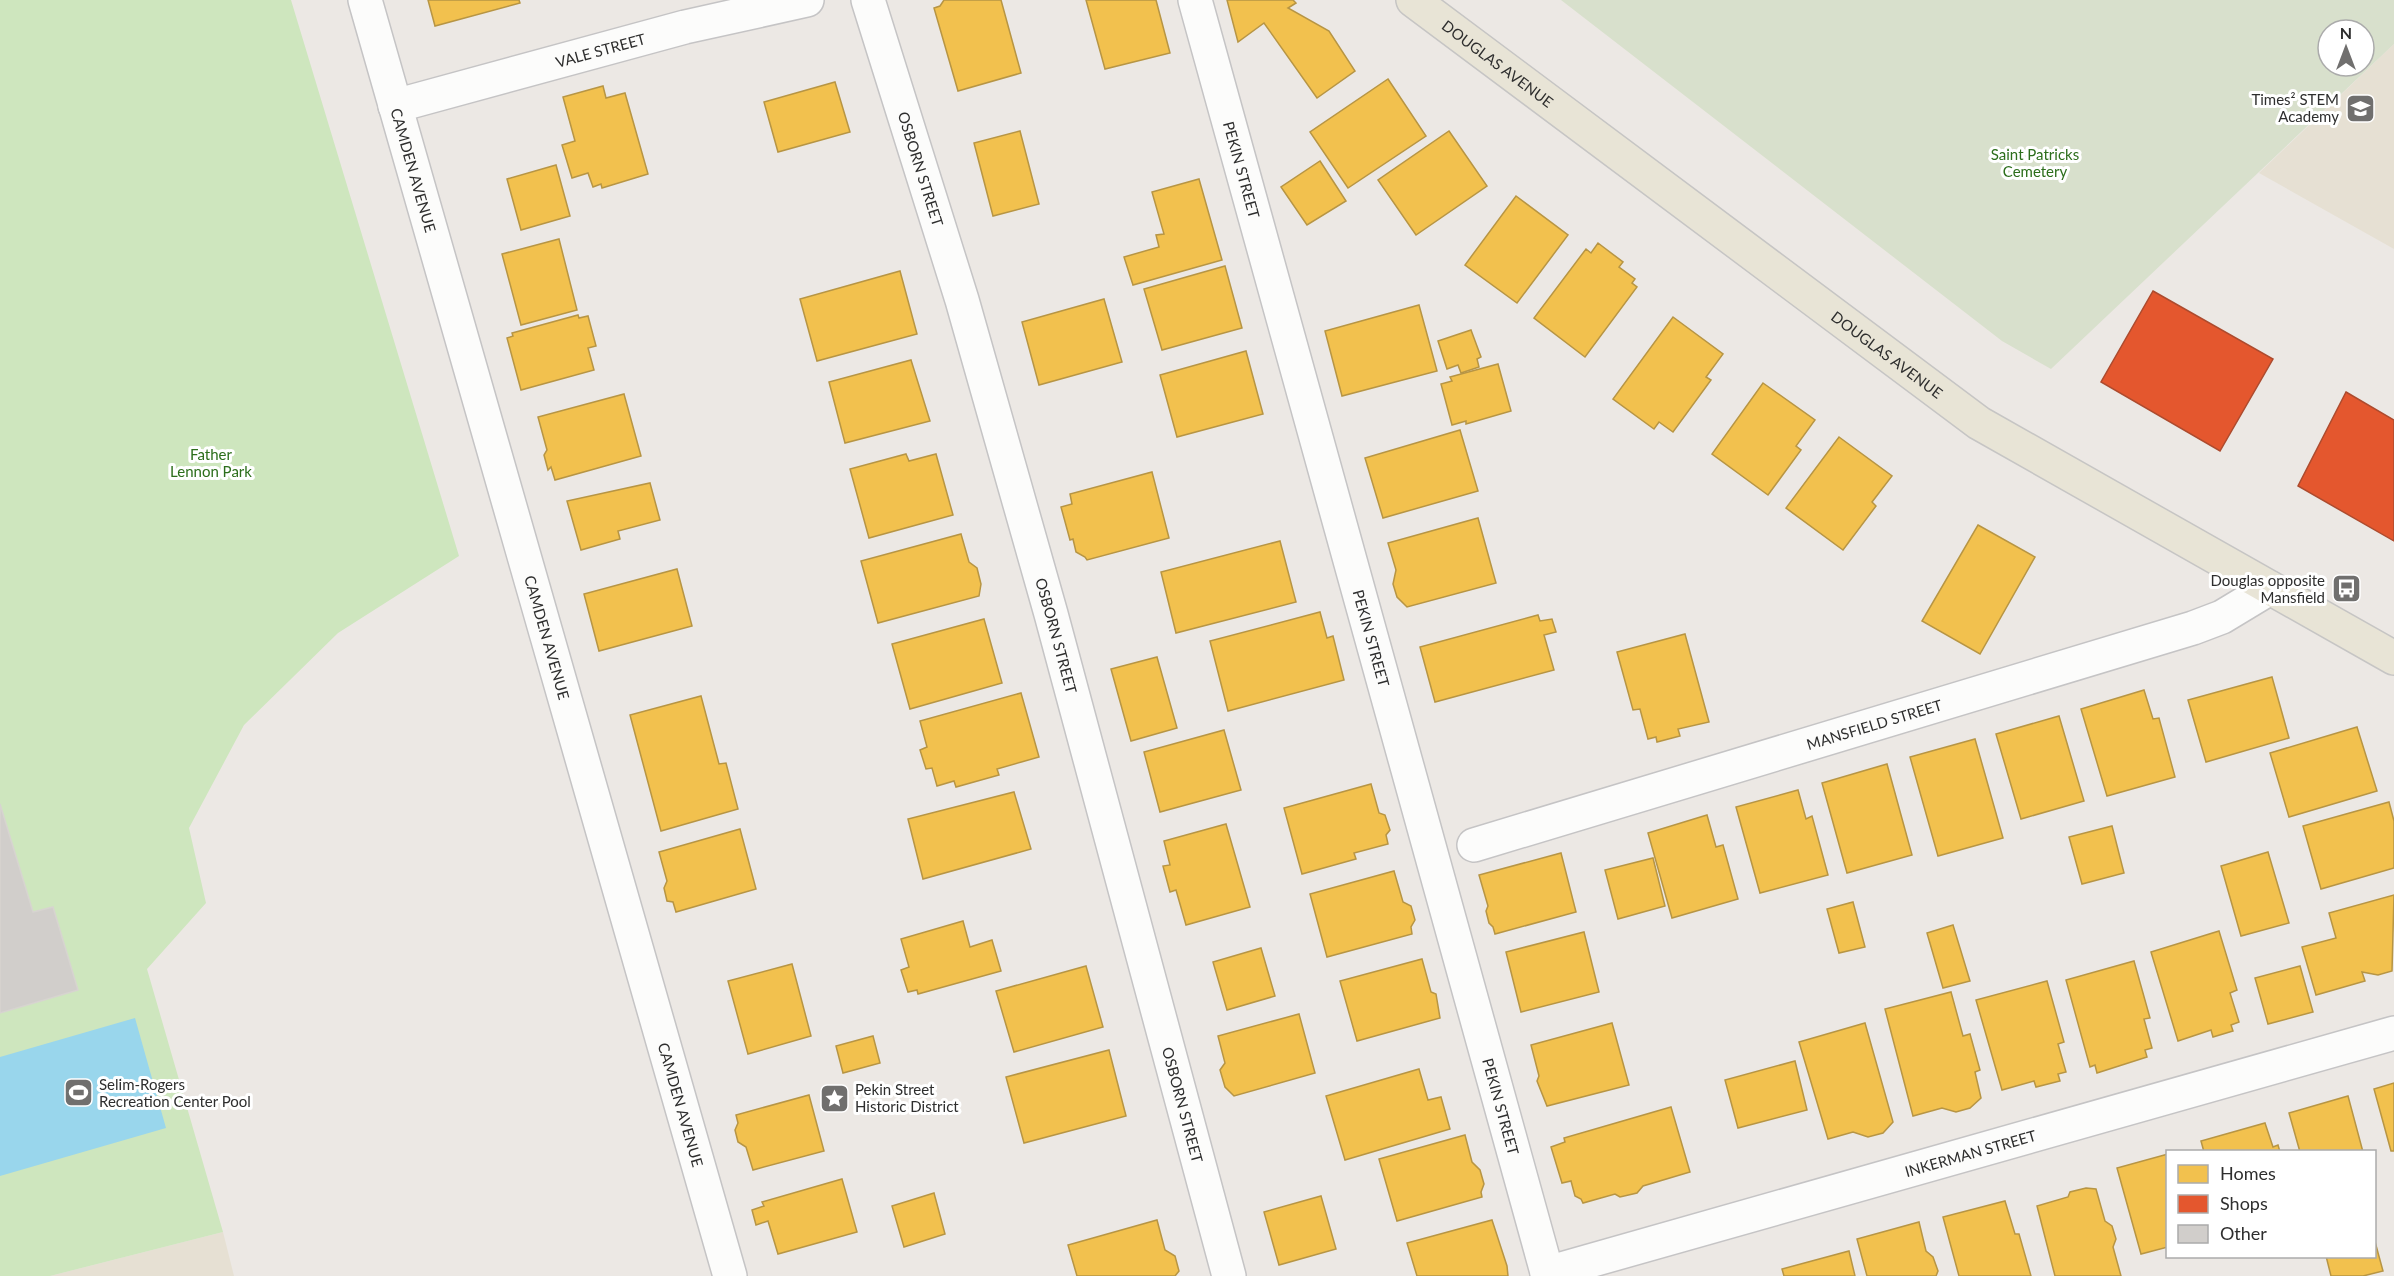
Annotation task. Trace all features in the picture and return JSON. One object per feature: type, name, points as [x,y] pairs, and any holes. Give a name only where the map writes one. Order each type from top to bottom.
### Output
[{"type":"main road","name":"DOUGLAS AVENUE","points":[[1413,0],[1979,423],[2394,658]]},
{"type":"street","name":"CAMDEN AVENUE","points":[[365,0],[730,1276]]},
{"type":"street","name":"VALE STREET","points":[[395,106],[686,27],[807,0]]},
{"type":"street","name":"OSBORN STREET","points":[[868,0],[962,300],[1045,592],[1229,1276]]},
{"type":"street","name":"PEKIN STREET","points":[[1195,0],[1547,1275]]},
{"type":"street","name":"MANSFIELD STREET","points":[[1474,845],[2193,628],[2222,616],[2270,588]]},
{"type":"street","name":"INKERMAN STREET","points":[[1547,1275],[2394,1033]]},
{"type":"shaded area","name":"Times² STEM Academy","points":[[2394,44],[2394,249],[2259,173],[2358,78],[2376,78],[2376,61]]},
{"type":"shaded area","points":[[223,1232],[234,1276],[50,1276]]},
{"type":"green space","name":"Father Lennon Park","points":[[0,0],[291,0],[459,556],[338,633],[244,725],[189,828],[206,903],[147,969],[223,1232],[50,1276],[0,1276]]},
{"type":"green space","name":"Saint Patricks Cemetery","points":[[1561,0],[2394,0],[2394,44],[2376,61],[2376,18],[2316,18],[2316,78],[2358,78],[2051,369],[2002,341]]},
{"type":"water","name":"Selim-Rogers Recreation Center Pool","points":[[135,1018],[166,1128],[0,1176],[0,1057]]},
{"type":"building: Homes","points":[[428,0],[519,0],[520,3],[435,26]]},
{"type":"building: Homes","points":[[944,0],[1001,0],[1021,73],[958,91],[934,8],[940,6]]},
{"type":"building: Homes","points":[[1086,0],[1156,0],[1170,53],[1105,69]]},
{"type":"building: Homes","points":[[1227,0],[1293,0],[1296,3],[1288,8],[1329,31],[1355,71],[1317,98],[1264,23],[1238,42]]},
{"type":"building: Homes","points":[[1388,79],[1426,136],[1348,188],[1310,132]]},
{"type":"building: Homes","points":[[835,82],[850,132],[778,152],[764,102]]},
{"type":"building: Homes","points":[[603,86],[606,98],[625,93],[648,174],[602,188],[601,184],[593,187],[588,173],[572,178],[562,145],[575,141],[563,97]]},
{"type":"building: Homes","points":[[1020,131],[1039,204],[993,216],[974,143]]},
{"type":"building: Homes","points":[[1449,131],[1487,186],[1416,235],[1378,180]]},
{"type":"building: Homes","points":[[1320,161],[1346,201],[1307,225],[1281,187]]},
{"type":"building: Homes","points":[[556,165],[570,216],[521,230],[507,179]]},
{"type":"building: Homes","points":[[1199,179],[1222,260],[1133,285],[1124,257],[1159,247],[1156,235],[1164,234],[1152,192]]},
{"type":"building: Homes","points":[[1516,196],[1568,235],[1517,303],[1465,265]]},
{"type":"building: Homes","points":[[559,239],[577,310],[521,325],[502,254]]},
{"type":"building: Homes","points":[[1598,243],[1623,262],[1619,267],[1635,279],[1632,283],[1637,287],[1585,357],[1534,318],[1586,249],[1591,253]]},
{"type":"building: Homes","points":[[1225,266],[1242,328],[1162,350],[1144,289]]},
{"type":"building: Homes","points":[[900,271],[917,334],[817,361],[800,299]]},
{"type":"building: Homes","points":[[1104,299],[1122,362],[1039,385],[1022,322]]},
{"type":"building: Homes","points":[[1419,305],[1437,371],[1342,396],[1325,331]]},
{"type":"building: Homes","points":[[578,315],[579,318],[588,316],[596,346],[588,348],[594,370],[521,390],[507,338],[513,336],[512,333]]},
{"type":"building: Homes","points":[[1673,317],[1723,354],[1706,377],[1711,380],[1673,432],[1659,422],[1654,429],[1613,399]]},
{"type":"building: Homes","points":[[1471,330],[1481,357],[1477,359],[1479,367],[1461,373],[1458,365],[1447,369],[1438,341]]},
{"type":"building: Homes","points":[[1246,351],[1263,414],[1177,437],[1160,375]]},
{"type":"building: Homes","points":[[911,360],[930,421],[845,443],[829,382]]},
{"type":"building: Homes","points":[[1498,364],[1511,411],[1466,424],[1466,421],[1452,425],[1441,384],[1452,381],[1450,377]]},
{"type":"building: Homes","points":[[1763,383],[1815,420],[1796,446],[1801,450],[1768,495],[1712,454]]},
{"type":"building: Homes","points":[[624,394],[641,456],[555,480],[551,467],[548,470],[544,455],[547,450],[538,417]]},
{"type":"building: Homes","points":[[1460,430],[1478,491],[1383,518],[1365,458]]},
{"type":"building: Homes","points":[[1839,437],[1892,476],[1872,502],[1876,506],[1843,550],[1786,508]]},
{"type":"building: Homes","points":[[906,454],[909,461],[936,454],[953,515],[869,538],[850,469]]},
{"type":"building: Homes","points":[[1152,472],[1169,538],[1087,560],[1076,552],[1073,539],[1070,540],[1061,507],[1072,504],[1070,494]]},
{"type":"building: Homes","points":[[650,483],[660,520],[618,531],[620,539],[581,550],[567,501]]},
{"type":"building: Homes","points":[[1478,518],[1496,583],[1407,607],[1397,597],[1393,584],[1396,570],[1388,543]]},
{"type":"building: Homes","points":[[1978,525],[2035,557],[1980,654],[1922,621]]},
{"type":"building: Homes","points":[[961,534],[969,562],[977,568],[981,584],[979,596],[878,623],[861,561]]},
{"type":"building: Homes","points":[[1280,541],[1296,602],[1176,633],[1161,572]]},
{"type":"building: Homes","points":[[677,569],[692,626],[599,651],[584,594]]},
{"type":"building: Homes","points":[[1320,612],[1327,638],[1333,636],[1344,680],[1228,711],[1210,641]]},
{"type":"building: Homes","points":[[1538,615],[1540,621],[1552,619],[1556,632],[1544,635],[1554,670],[1435,702],[1420,647]]},
{"type":"building: Homes","points":[[984,619],[1002,683],[910,709],[892,644]]},
{"type":"building: Homes","points":[[1685,634],[1709,722],[1678,729],[1680,736],[1657,742],[1656,737],[1648,739],[1640,709],[1633,710],[1617,652]]},
{"type":"building: Homes","points":[[1157,657],[1177,728],[1131,741],[1111,669]]},
{"type":"building: Homes","points":[[2272,677],[2289,738],[2206,762],[2188,700]]},
{"type":"building: Homes","points":[[2144,690],[2153,719],[2159,718],[2175,777],[2107,796],[2081,709]]},
{"type":"building: Homes","points":[[1021,693],[1039,757],[997,769],[999,775],[956,787],[954,781],[937,786],[932,768],[926,769],[920,750],[927,747],[920,721]]},
{"type":"building: Homes","points":[[701,696],[719,764],[726,763],[738,809],[661,831],[630,715]]},
{"type":"building: Homes","points":[[2059,716],[2084,801],[2021,819],[1996,734]]},
{"type":"building: Homes","points":[[2357,727],[2377,791],[2289,817],[2270,753]]},
{"type":"building: Homes","points":[[1224,730],[1241,790],[1160,812],[1144,752]]},
{"type":"building: Homes","points":[[1975,739],[2003,838],[1938,856],[1910,757]]},
{"type":"building: Homes","points":[[1887,764],[1912,855],[1847,873],[1822,783]]},
{"type":"building: Homes","points":[[1371,784],[1379,813],[1385,815],[1390,830],[1386,835],[1388,844],[1354,853],[1356,859],[1302,874],[1284,808]]},
{"type":"building: Homes","points":[[1798,790],[1806,819],[1812,816],[1828,875],[1760,893],[1736,807]]},
{"type":"building: Homes","points":[[1014,792],[1031,849],[923,879],[908,819]]},
{"type":"building: Homes","points":[[2389,802],[2394,821],[2394,868],[2321,889],[2303,826]]},
{"type":"building: Homes","points":[[1707,815],[1716,847],[1723,845],[1738,899],[1672,918],[1648,833]]},
{"type":"building: Homes","points":[[1226,824],[1250,907],[1186,925],[1176,890],[1170,892],[1163,866],[1170,865],[1164,841]]},
{"type":"building: Homes","points":[[2112,826],[2124,873],[2082,884],[2069,837]]},
{"type":"building: Homes","points":[[740,829],[756,889],[676,912],[673,902],[667,901],[664,888],[667,881],[659,852]]},
{"type":"building: Homes","points":[[2268,852],[2289,923],[2241,936],[2221,866]]},
{"type":"building: Homes","points":[[1561,853],[1576,912],[1495,934],[1489,923],[1486,911],[1488,906],[1479,875]]},
{"type":"building: Homes","points":[[1653,858],[1665,906],[1618,919],[1605,870]]},
{"type":"building: Homes","points":[[1394,871],[1403,902],[1411,906],[1415,920],[1411,927],[1412,934],[1327,957],[1310,894]]},
{"type":"building: Homes","points":[[2394,895],[2392,971],[2378,975],[2362,972],[2365,981],[2316,995],[2302,947],[2336,938],[2329,913]]},
{"type":"building: Homes","points":[[1853,902],[1865,947],[1839,953],[1827,909]]},
{"type":"building: Homes","points":[[963,921],[970,947],[992,940],[1001,971],[918,994],[917,990],[908,992],[901,970],[909,967],[901,939]]},
{"type":"building: Homes","points":[[1953,925],[1970,981],[1943,988],[1927,933]]},
{"type":"building: Homes","points":[[2219,931],[2237,990],[2230,993],[2239,1022],[2231,1025],[2233,1031],[2213,1037],[2211,1030],[2178,1041],[2151,952]]},
{"type":"building: Homes","points":[[1584,932],[1599,992],[1521,1012],[1506,952]]},
{"type":"building: Homes","points":[[1261,948],[1275,996],[1227,1010],[1213,962]]},
{"type":"building: Homes","points":[[1422,959],[1431,992],[1436,994],[1440,1018],[1357,1041],[1340,981]]},
{"type":"building: Homes","points":[[2134,961],[2150,1018],[2144,1019],[2152,1048],[2145,1050],[2147,1057],[2097,1073],[2095,1065],[2090,1067],[2066,980]]},
{"type":"building: Homes","points":[[792,964],[811,1036],[748,1054],[728,981]]},
{"type":"building: Homes","points":[[1086,966],[1103,1027],[1014,1052],[996,991]]},
{"type":"building: Homes","points":[[2300,966],[2313,1012],[2268,1024],[2255,978]]},
{"type":"building: Homes","points":[[2047,981],[2064,1042],[2058,1044],[2066,1072],[2058,1074],[2060,1081],[2036,1087],[2034,1081],[2002,1090],[1976,1000]]},
{"type":"building: Homes","points":[[1951,992],[1963,1036],[1970,1034],[1980,1070],[1975,1072],[1981,1098],[1970,1108],[1956,1112],[1942,1108],[1913,1116],[1885,1009]]},
{"type":"building: Homes","points":[[1299,1014],[1315,1073],[1234,1096],[1225,1087],[1220,1070],[1225,1063],[1218,1036]]},
{"type":"building: Homes","points":[[1612,1023],[1629,1085],[1547,1106],[1537,1081],[1539,1076],[1531,1045]]},
{"type":"building: Homes","points":[[1865,1023],[1893,1122],[1883,1133],[1868,1137],[1853,1132],[1828,1139],[1799,1042]]},
{"type":"building: Homes","points":[[873,1036],[880,1063],[843,1073],[836,1046]]},
{"type":"building: Homes","points":[[1109,1050],[1126,1116],[1024,1143],[1006,1077]]},
{"type":"building: Homes","points":[[1795,1061],[1807,1110],[1738,1128],[1725,1080]]},
{"type":"building: Homes","points":[[1419,1069],[1428,1100],[1441,1097],[1450,1129],[1345,1160],[1326,1096]]},
{"type":"building: Homes","points":[[2394,1083],[2394,1151],[2391,1151],[2374,1089]]},
{"type":"building: Homes","points":[[809,1095],[824,1151],[753,1170],[746,1147],[738,1142],[735,1130],[738,1123],[736,1115]]},
{"type":"building: Homes","points":[[2348,1096],[2362,1150],[2299,1150],[2289,1113]]},
{"type":"building: Homes","points":[[1671,1107],[1690,1172],[1643,1186],[1637,1193],[1620,1197],[1615,1194],[1583,1203],[1575,1196],[1571,1181],[1562,1183],[1551,1147],[1565,1142],[1564,1138]]},
{"type":"building: Homes","points":[[2265,1123],[2273,1147],[2278,1145],[2279,1150],[2203,1150],[2201,1141]]},
{"type":"building: Homes","points":[[1465,1135],[1472,1162],[1480,1170],[1484,1184],[1482,1197],[1397,1221],[1379,1159]]},
{"type":"building: Homes","points":[[2166,1155],[2166,1248],[2141,1254],[2117,1168]]},
{"type":"building: Homes","points":[[842,1179],[857,1232],[778,1254],[768,1221],[756,1225],[752,1210],[764,1206],[762,1202]]},
{"type":"building: Homes","points":[[2086,1188],[2096,1189],[2105,1221],[2112,1226],[2116,1239],[2113,1247],[2121,1276],[2055,1276],[2037,1206],[2068,1197],[2070,1192]]},
{"type":"building: Homes","points":[[934,1193],[945,1234],[904,1247],[892,1206]]},
{"type":"building: Homes","points":[[1321,1196],[1336,1249],[1279,1265],[1264,1212]]},
{"type":"building: Homes","points":[[2005,1201],[2015,1234],[2019,1234],[2031,1276],[1959,1276],[1943,1217]]},
{"type":"building: Homes","points":[[1157,1220],[1165,1250],[1175,1256],[1179,1271],[1175,1276],[1077,1276],[1068,1245]]},
{"type":"building: Homes","points":[[1492,1220],[1508,1276],[1417,1276],[1407,1243]]},
{"type":"building: Homes","points":[[1919,1222],[1926,1251],[1933,1257],[1938,1271],[1936,1276],[1867,1276],[1857,1239]]},
{"type":"building: Homes","points":[[2376,1245],[2383,1271],[2363,1276],[2331,1276],[2326,1258],[2376,1258]]},
{"type":"building: Homes","points":[[1849,1251],[1855,1276],[1784,1276],[1782,1269]]},
{"type":"building: Shops","points":[[2153,291],[2273,359],[2220,451],[2101,382]]},
{"type":"building: Shops","points":[[2346,392],[2394,420],[2394,541],[2298,486]]},
{"type":"building: Other","points":[[0,804],[33,912],[53,907],[78,990],[0,1013]]},
{"type":"place","name":"Times² STEM Academy","points":[[2360,108]]},
{"type":"place","name":"Douglas opposite Mansfield","points":[[2346,589]]},
{"type":"place","name":"Selim-Rogers Recreation Center Pool","points":[[78,1093]]},
{"type":"place","name":"Pekin Street Historic District","points":[[834,1098]]}]
